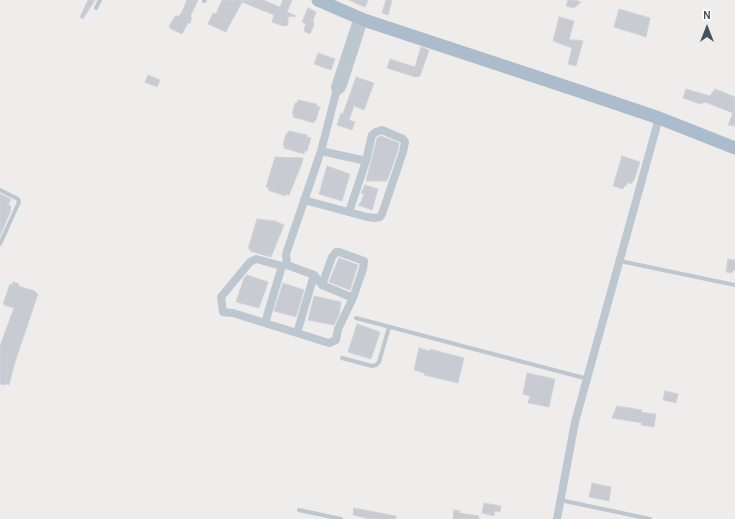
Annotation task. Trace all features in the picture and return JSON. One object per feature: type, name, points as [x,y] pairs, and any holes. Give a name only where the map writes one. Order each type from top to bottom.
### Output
[{"type":"main road","points":[[318,0],[361,18],[659,118],[735,148]]},
{"type":"street","points":[[265,323],[284,266],[286,254],[321,151],[336,93],[335,87],[361,18]]},
{"type":"street","points":[[556,519],[575,422],[659,118]]},
{"type":"street","points":[[304,200],[349,212],[376,218],[380,217],[405,146],[403,139],[382,130],[372,135],[366,161],[349,212]]},
{"type":"street","points":[[321,151],[366,161]]},
{"type":"street","points":[[322,285],[332,257],[336,252],[362,259],[364,264],[353,298],[338,329],[336,340],[329,343],[233,313],[223,312],[221,297],[253,260],[256,259],[314,275],[322,285],[353,298]]},
{"type":"street","points":[[298,333],[314,275]]},
{"type":"lane","points":[[96,8],[100,0]]},
{"type":"lane","points":[[0,190],[18,199],[19,202],[0,244]]},
{"type":"lane","points":[[619,261],[735,285]]},
{"type":"lane","points":[[356,318],[588,379]]},
{"type":"lane","points":[[342,358],[372,366],[376,365],[379,362],[390,327]]},
{"type":"lane","points":[[560,500],[650,519]]},
{"type":"lane","points":[[299,510],[341,519]]},
{"type":"lane","points":[[620,519],[622,513]]},
{"type":"building","points":[[88,0],[95,0],[83,19],[80,17]]},
{"type":"building","points":[[187,0],[198,0],[190,17],[192,17],[190,23],[188,23],[182,34],[171,29],[169,26],[176,15],[178,17],[182,12]]},
{"type":"building","points":[[222,0],[263,0],[280,7],[283,0],[292,0],[287,12],[296,16],[288,17],[288,25],[283,26],[272,22],[274,15],[242,2],[226,32],[208,24],[213,13],[216,14]]},
{"type":"building","points":[[349,0],[368,0],[365,7]]},
{"type":"building","points":[[386,0],[392,0],[388,15],[382,13]]},
{"type":"building","points":[[568,0],[581,2],[574,8],[566,6]]},
{"type":"building","points":[[308,8],[316,12],[313,20],[314,25],[310,34],[305,32],[304,29],[306,24],[302,22]]},
{"type":"building","points":[[619,9],[650,18],[646,37],[614,27]]},
{"type":"building","points":[[559,17],[574,21],[569,40],[583,41],[576,66],[568,64],[572,48],[553,41]]},
{"type":"building","points":[[421,47],[429,50],[420,76],[415,77],[387,68],[390,59],[415,67]]},
{"type":"building","points":[[318,53],[335,59],[331,70],[314,64]]},
{"type":"building","points":[[148,75],[160,80],[157,87],[145,82]]},
{"type":"building","points":[[356,77],[374,83],[364,110],[354,106],[349,120],[355,122],[352,130],[337,125],[341,113],[343,114]]},
{"type":"building","points":[[686,89],[710,96],[715,89],[735,97],[735,126],[728,125],[733,113],[705,102],[700,104],[683,98]]},
{"type":"building","points":[[298,100],[317,104],[316,106],[320,107],[314,123],[293,117],[294,114],[292,114],[295,103],[297,103]]},
{"type":"building","points":[[289,131],[307,135],[307,137],[311,138],[307,151],[305,151],[304,154],[284,148],[283,145],[286,134]]},
{"type":"building","points":[[381,136],[399,143],[398,150],[387,181],[366,181],[377,138]]},
{"type":"building","points":[[622,156],[640,162],[634,180],[631,184],[628,182],[623,189],[613,186]]},
{"type":"building","points":[[275,157],[303,158],[289,195],[286,194],[285,196],[268,190],[269,188],[266,187]]},
{"type":"building","points":[[327,166],[350,174],[342,201],[319,194]]},
{"type":"building","points":[[365,185],[378,189],[372,210],[358,205],[364,194],[361,193]]},
{"type":"building","points":[[0,194],[11,199],[8,205],[11,206],[11,210],[0,236]]},
{"type":"building","points":[[257,219],[275,221],[284,225],[271,257],[250,251],[251,249],[248,249]]},
{"type":"building","points":[[339,258],[358,265],[350,290],[329,282]]},
{"type":"building","points":[[728,259],[735,260],[735,271],[733,270],[732,273],[726,272]]},
{"type":"building","points":[[247,275],[268,282],[259,308],[236,302],[244,278]]},
{"type":"building","points":[[13,282],[19,284],[18,286],[35,291],[38,294],[15,362],[9,385],[5,383],[5,385],[0,384],[0,346],[14,308],[3,304],[10,284],[12,285]]},
{"type":"building","points":[[283,283],[304,290],[296,317],[274,311]]},
{"type":"building","points":[[314,296],[341,302],[339,315],[334,325],[308,320]]},
{"type":"building","points":[[357,324],[380,332],[371,359],[348,352]]},
{"type":"building","points":[[419,348],[429,351],[430,349],[464,358],[458,383],[424,375],[424,373],[414,370]]},
{"type":"building","points":[[527,373],[555,379],[549,407],[528,403],[530,396],[523,394]]},
{"type":"building","points":[[665,391],[678,394],[676,403],[663,400]]},
{"type":"building","points":[[617,406],[656,414],[654,427],[641,425],[642,423],[612,418]]},
{"type":"building","points":[[592,483],[611,487],[609,501],[589,497]]},
{"type":"building","points":[[484,503],[501,506],[500,512],[495,511],[494,516],[482,513]]},
{"type":"building","points":[[354,508],[396,516],[396,519],[371,519],[353,515]]},
{"type":"building","points":[[454,510],[460,511],[459,513],[479,516],[479,519],[453,519]]}]
